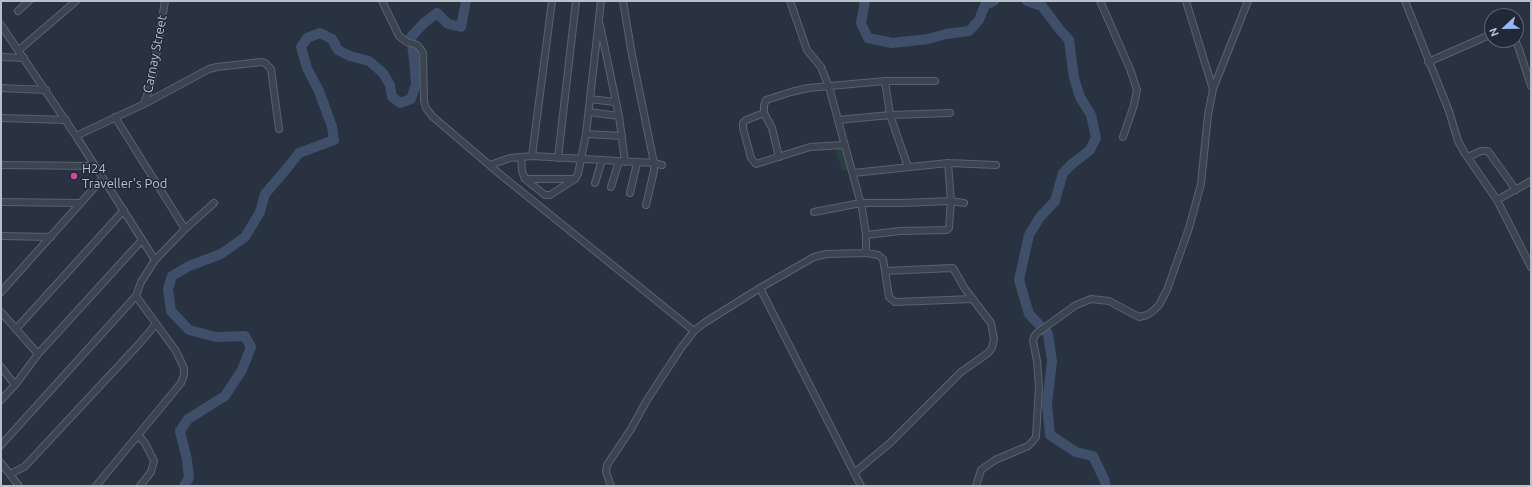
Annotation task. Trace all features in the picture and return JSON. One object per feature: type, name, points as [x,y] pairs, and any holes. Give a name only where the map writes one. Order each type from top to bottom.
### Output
[{"type":"street","points":[[18,11],[29,1]]},
{"type":"street","points":[[19,50],[76,1]]},
{"type":"street","name":"Carnay Street","points":[[76,136],[144,104],[152,81],[165,1]]},
{"type":"street","points":[[382,1],[399,36],[407,42],[417,45],[423,53],[424,101],[426,108],[432,116],[694,331]]},
{"type":"street","points":[[532,156],[552,1]]},
{"type":"street","points":[[558,158],[576,1]]},
{"type":"street","points":[[521,157],[522,171],[525,180],[547,196],[575,179],[580,170],[589,112],[601,1]]},
{"type":"street","points":[[623,1],[632,56],[654,163],[654,171],[646,205]]},
{"type":"street","points":[[790,1],[807,50],[821,67],[829,87],[844,145],[853,172],[860,203],[866,235],[866,253]]},
{"type":"street","points":[[1100,1],[1130,69],[1137,90],[1134,105],[1123,137]]},
{"type":"street","points":[[1186,1],[1213,89]]},
{"type":"street","points":[[976,486],[981,470],[995,460],[1028,446],[1036,437],[1039,386],[1033,341],[1037,333],[1076,305],[1091,299],[1109,301],[1139,317],[1147,315],[1158,305],[1167,290],[1189,228],[1201,184],[1208,115],[1213,89],[1248,1]]},
{"type":"street","points":[[1405,1],[1448,111],[1458,141],[1497,200],[1531,267]]},
{"type":"street","points":[[599,18],[622,136],[622,161],[611,188]]},
{"type":"street","points":[[1,25],[66,120],[155,260]]},
{"type":"street","points":[[1428,62],[1484,38]]},
{"type":"street","points":[[1519,48],[1531,86]]},
{"type":"street","points":[[1,57],[24,58]]},
{"type":"street","points":[[144,104],[216,67],[261,62],[265,63],[271,69],[279,129]]},
{"type":"street","points":[[885,81],[890,115],[908,168]]},
{"type":"street","points":[[779,157],[772,128],[764,113],[765,101],[768,99],[797,91],[829,87],[885,81],[935,81]]},
{"type":"street","points":[[1,88],[46,90]]},
{"type":"street","points":[[590,99],[615,102]]},
{"type":"street","points":[[589,112],[619,116]]},
{"type":"street","points":[[764,113],[746,120],[743,123],[743,128],[754,163],[758,164],[810,147],[844,145]]},
{"type":"street","points":[[838,120],[890,115],[950,113]]},
{"type":"street","points":[[115,117],[185,229]]},
{"type":"street","points":[[1,118],[66,120]]},
{"type":"street","points":[[586,134],[622,136]]},
{"type":"street","points":[[1468,158],[1481,150],[1488,151],[1516,190]]},
{"type":"street","points":[[490,165],[510,158],[532,156],[654,163],[662,165]]},
{"type":"street","points":[[595,183],[602,160]]},
{"type":"street","points":[[630,193],[637,163]]},
{"type":"street","points":[[866,235],[900,231],[947,230],[949,228],[951,200],[948,163]]},
{"type":"street","points":[[853,172],[908,168],[948,163],[996,165]]},
{"type":"street","points":[[1,165],[95,166]]},
{"type":"street","points":[[1,292],[103,178]]},
{"type":"street","points":[[525,180],[575,179]]},
{"type":"street","points":[[1497,200],[1531,181]]},
{"type":"street","points":[[814,212],[860,203],[901,203],[951,200],[964,203]]},
{"type":"street","points":[[1,202],[80,203]]},
{"type":"street","points":[[1,445],[136,296],[141,282],[155,260],[185,229],[214,203]]},
{"type":"street","points":[[16,329],[124,210]]},
{"type":"street","points":[[1,236],[51,237]]},
{"type":"street","points":[[1,400],[15,385],[38,354],[142,240]]},
{"type":"street","points":[[611,486],[606,472],[607,464],[631,429],[647,400],[694,331],[760,288],[814,257],[826,254],[866,253],[881,256],[883,259],[889,297],[894,302],[973,299]]},
{"type":"street","points":[[854,473],[890,443],[961,372],[988,353],[992,348],[994,339],[991,323],[965,289],[954,268],[885,271]]},
{"type":"street","points":[[760,288],[861,486]]},
{"type":"street","points":[[96,486],[181,383],[184,375],[184,368],[176,351],[136,296]]},
{"type":"street","points":[[1,312],[38,354]]},
{"type":"street","points":[[10,474],[24,467],[29,462],[156,324]]},
{"type":"street","points":[[1,367],[15,385]]},
{"type":"street","points":[[138,435],[145,443],[154,461],[151,472],[140,486]]},
{"type":"street","points":[[1,463],[18,486]]},
{"type":"green space","points":[[843,147],[851,169],[842,171],[835,149]]},
{"type":"waterway","points":[[184,486],[189,478],[187,460],[180,431],[188,419],[225,396],[242,370],[251,347],[245,336],[216,337],[189,330],[171,311],[168,289],[172,276],[189,266],[221,254],[245,237],[260,212],[265,194],[299,153],[334,140],[332,127],[326,110],[319,91],[307,68],[301,47],[307,38],[320,33],[332,39],[338,50],[350,56],[369,61],[383,73],[390,85],[392,97],[400,103],[411,99],[416,84],[411,37],[424,23],[437,13],[448,24],[461,27],[466,1]]},
{"type":"waterway","points":[[865,1],[861,23],[868,38],[892,43],[928,39],[946,34],[969,31],[979,20],[985,5],[994,1]]},
{"type":"waterway","points":[[1027,1],[1042,6],[1069,40],[1074,78],[1080,97],[1091,115],[1096,138],[1090,150],[1063,173],[1055,201],[1040,217],[1029,235],[1019,280],[1029,314],[1048,334],[1052,361],[1047,404],[1050,435],[1076,452],[1093,456],[1106,486]]},
{"type":"place","name":"H24 Traveller's Pod","points":[[74,176]]}]
